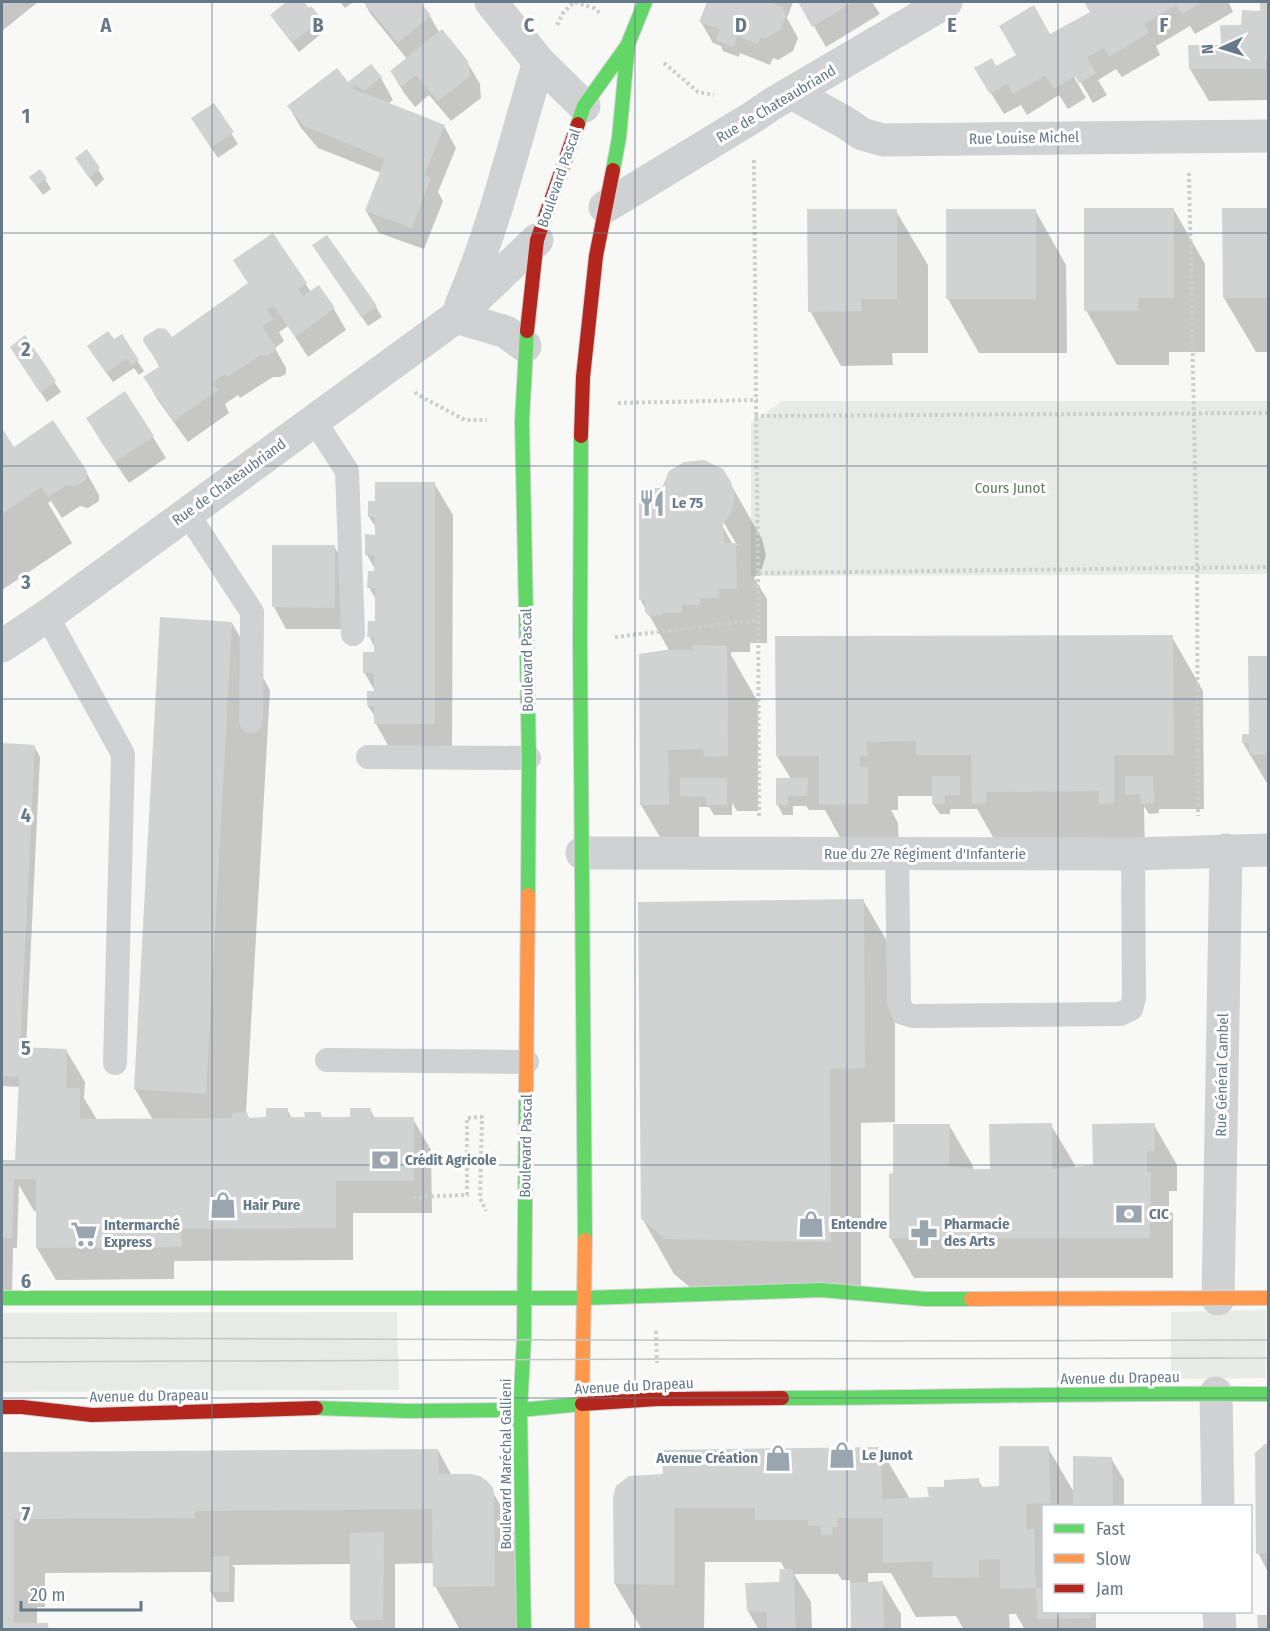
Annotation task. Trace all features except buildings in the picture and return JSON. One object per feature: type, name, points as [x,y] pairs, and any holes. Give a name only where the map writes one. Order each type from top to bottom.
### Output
[{"type":"main road","name":"Boulevard Pascal","points":[[525,1298],[529,758],[522,421],[525,346],[537,240],[589,110],[628,44],[645,2]]},
{"type":"main road","name":"Boulevard Pascal","points":[[584,1298],[580,641],[582,377],[596,256],[628,44]]},
{"type":"main road","points":[[2,1298],[584,1298],[821,1290],[925,1299],[1269,1298]]},
{"type":"main road","name":"Boulevard Maréchal Gallieni","points":[[524,1629],[520,1410],[525,1298]]},
{"type":"main road","points":[[582,1629],[584,1298]]},
{"type":"main road","name":"Avenue du Drapeau","points":[[2,1407],[92,1415],[304,1408],[408,1411],[520,1410],[657,1398],[888,1399],[1269,1394]]},
{"type":"street","points":[[491,2],[539,62],[589,110]]},
{"type":"street","name":"Rue de Chateaubriand","points":[[605,207],[772,104],[946,2]]},
{"type":"street","points":[[525,346],[506,332],[456,317],[478,267],[539,62]]},
{"type":"street","name":"Rue Louise Michel","points":[[792,93],[862,134],[883,140],[1269,136]]},
{"type":"street","name":"Rue de Chateaubriand","points":[[2,646],[47,616],[456,317],[537,240]]},
{"type":"street","name":"Rue du 27e Régiment d'Infanterie","points":[[582,853],[1133,854],[1269,850]]},
{"type":"street","name":"Rue Général Cambel","points":[[1212,851],[1218,1299]]},
{"type":"street","points":[[1216,1393],[1218,1505]]},
{"type":"street","points":[[1219,1613],[1220,1629]]},
{"type":"lane","points":[[314,420],[347,471],[352,634]]},
{"type":"lane","points":[[187,513],[252,612],[251,720]]},
{"type":"lane","points":[[47,616],[123,754],[115,1064]]},
{"type":"lane","points":[[368,757],[529,758]]},
{"type":"lane","points":[[897,854],[899,1003],[903,1013],[913,1016],[1120,1014],[1131,1009],[1134,998],[1133,854]]},
{"type":"lane","points":[[327,1060],[526,1062]]},
{"type":"path","points":[[753,117],[759,854]]},
{"type":"path","points":[[1189,136],[1197,567],[1212,851]]},
{"type":"path","points":[[389,365],[418,395],[465,420],[522,421]]},
{"type":"path","points":[[582,404],[756,400]]},
{"type":"path","points":[[755,416],[1269,413]]},
{"type":"path","points":[[758,573],[1269,567]]},
{"type":"path","points":[[580,641],[758,620]]},
{"type":"path","points":[[413,1197],[467,1196],[467,1118],[482,1117],[480,1198],[487,1212]]},
{"type":"path","points":[[657,1295],[657,1398]]},
{"type":"green space","name":"Cours Junot","points":[[782,401],[1268,401],[1268,574],[751,576],[751,423]]},
{"type":"green space","points":[[1266,1310],[1265,1378],[1171,1379],[1171,1312]]},
{"type":"green space","points":[[397,1312],[399,1390],[2,1392],[2,1313]]},
{"type":"tram line","points":[[2,1338],[1268,1340]]},
{"type":"tram line","points":[[2,1362],[1268,1358]]},
{"type":"traffic: fast","points":[[613,170],[619,138],[628,44],[645,2]]},
{"type":"traffic: fast","points":[[578,124],[584,106],[627,46]]},
{"type":"traffic: fast","points":[[527,331],[522,421],[529,758],[528,895]]},
{"type":"traffic: fast","points":[[581,436],[580,641],[585,1240]]},
{"type":"traffic: fast","points":[[524,1630],[520,1410],[524,1339],[526,1092]]},
{"type":"traffic: fast","points":[[584,1298],[821,1290],[925,1299],[971,1299]]},
{"type":"traffic: fast","points":[[2,1298],[584,1298]]},
{"type":"traffic: fast","points":[[782,1398],[1268,1394]]},
{"type":"traffic: fast","points":[[316,1408],[408,1411],[520,1410],[582,1404]]},
{"type":"traffic: slow","points":[[526,1092],[528,895]]},
{"type":"traffic: slow","points":[[582,1630],[585,1240]]},
{"type":"traffic: slow","points":[[971,1299],[1268,1298]]},
{"type":"traffic: jam","points":[[527,331],[537,240],[578,124]]},
{"type":"traffic: jam","points":[[581,436],[583,377],[596,256],[613,170]]},
{"type":"traffic: jam","points":[[582,1404],[657,1399],[782,1398]]},
{"type":"traffic: jam","points":[[2,1407],[92,1415],[316,1408]]},
{"type":"place","name":"Le 75","points":[[652,503]]},
{"type":"place","name":"Crédit Agricole","points":[[385,1160]]},
{"type":"place","name":"Hair Pure","points":[[223,1205]]},
{"type":"place","name":"CIC","points":[[1129,1214]]},
{"type":"place","name":"Entendre","points":[[811,1224]]},
{"type":"place","name":"Pharmacie des Arts","points":[[924,1233]]},
{"type":"place","name":"Intermarché Express","points":[[84,1234]]},
{"type":"place","name":"Le Junot","points":[[842,1455]]},
{"type":"place","name":"Avenue Création","points":[[778,1458]]}]
